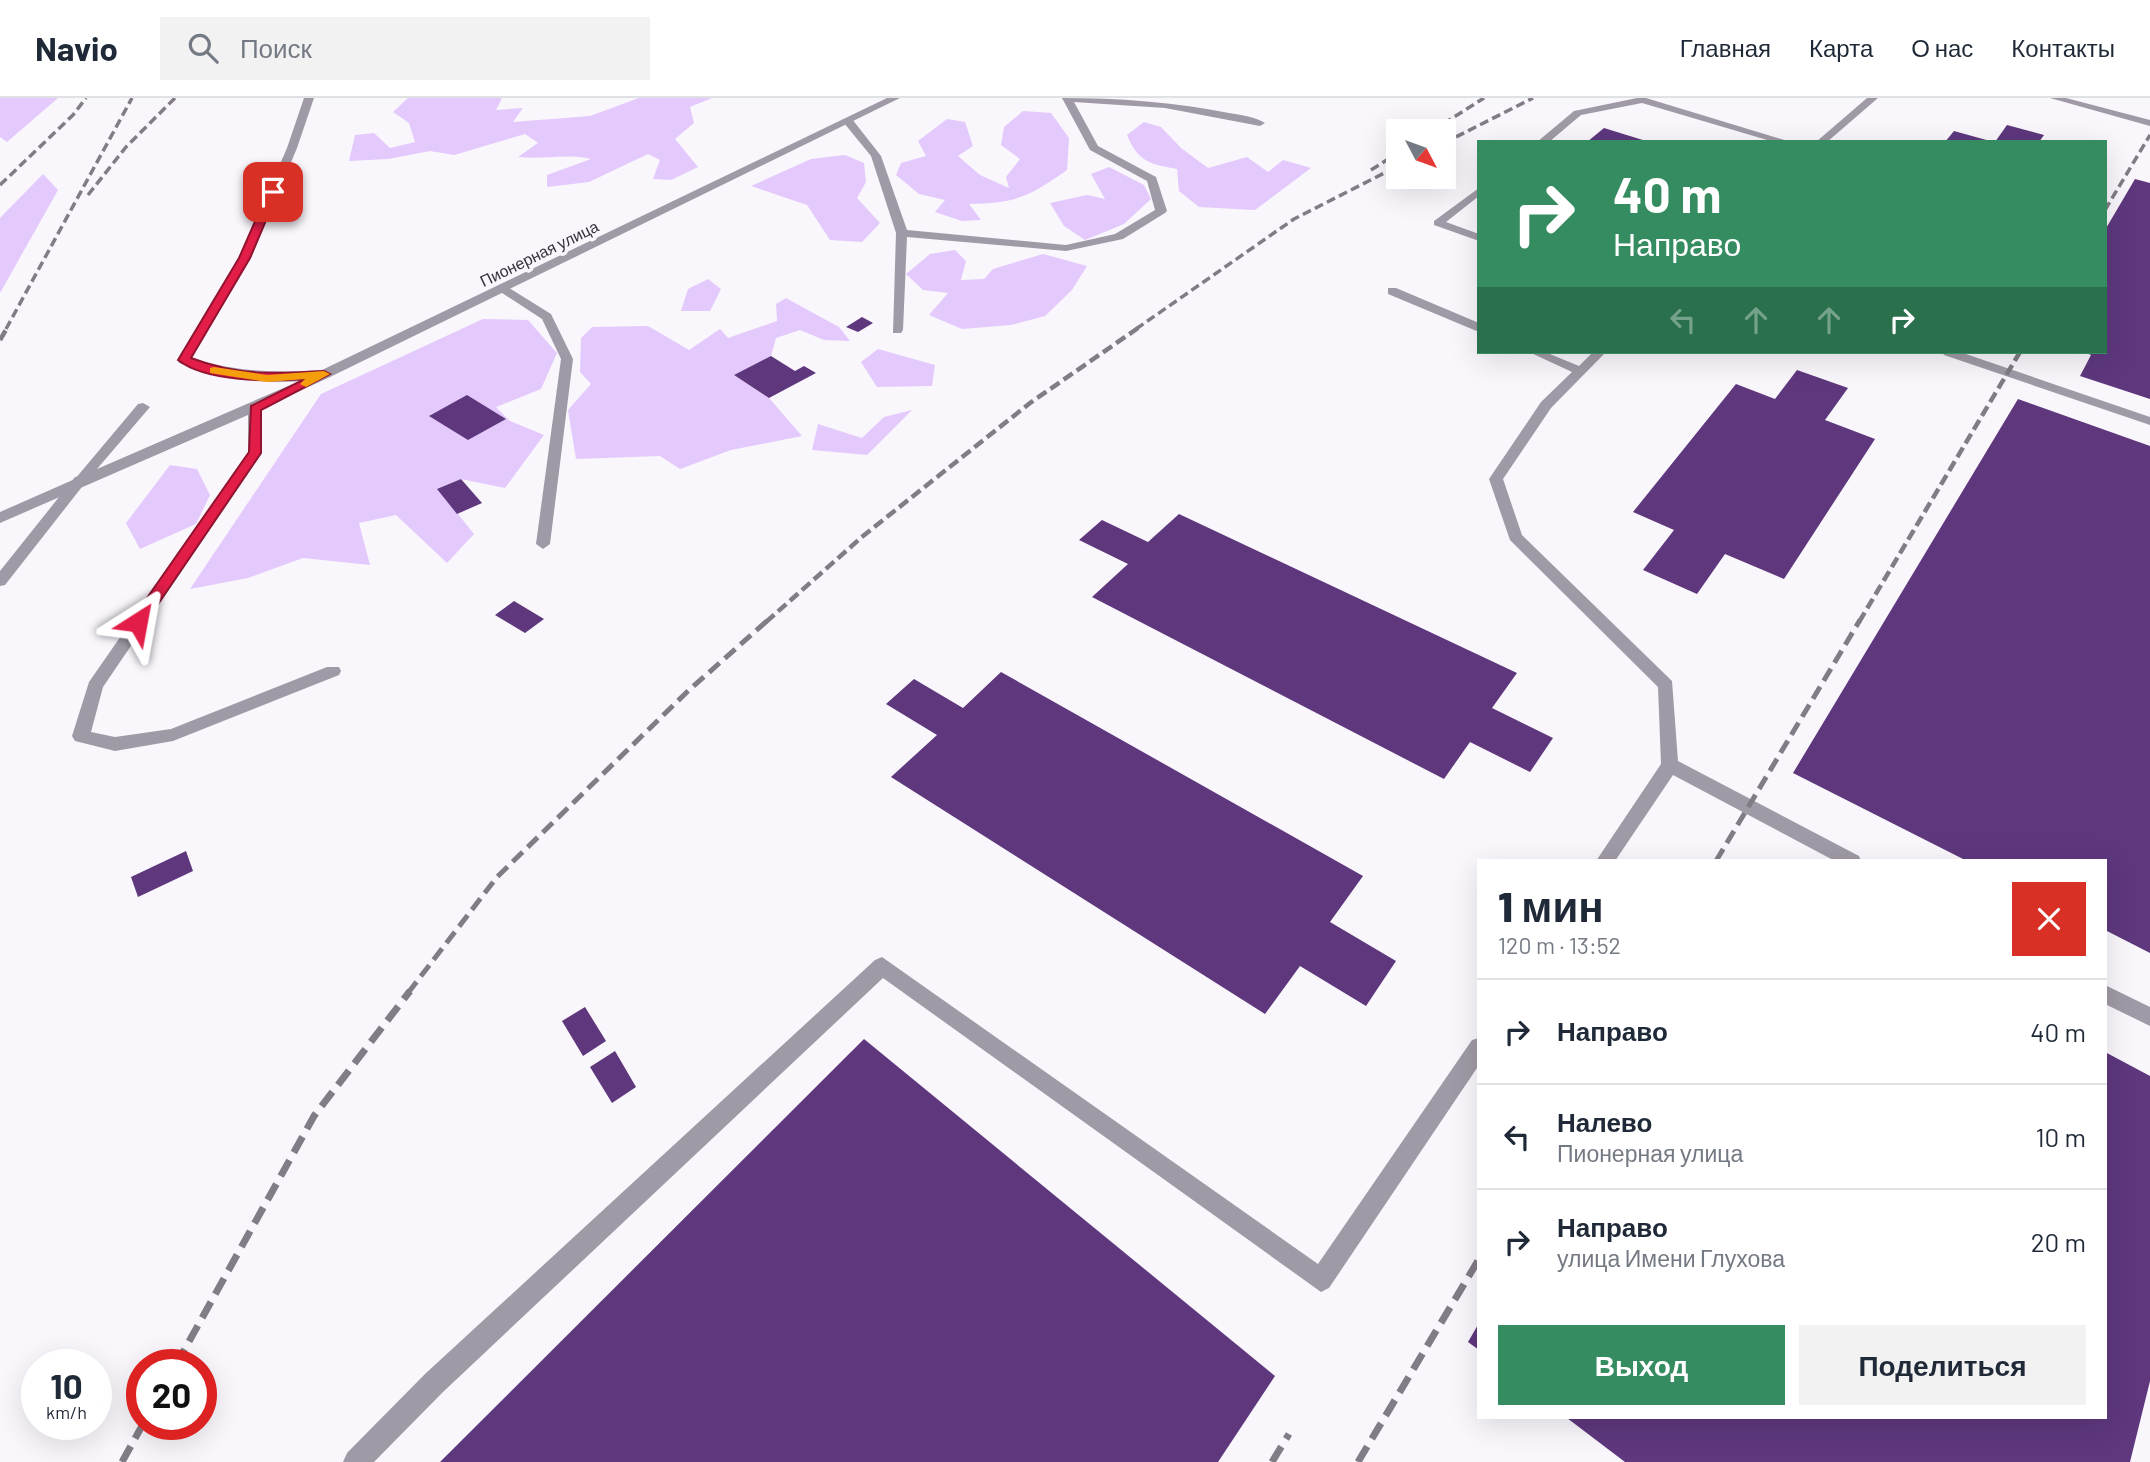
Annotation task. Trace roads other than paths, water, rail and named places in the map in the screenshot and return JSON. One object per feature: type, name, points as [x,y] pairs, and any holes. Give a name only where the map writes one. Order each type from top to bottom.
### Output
[{"type":"street","name":"Пионерная улица","points":[[309,98],[292,148],[245,258],[184,360],[211,370],[267,379],[324,374],[895,98]]},
{"type":"street","points":[[902,233],[1066,248],[1119,237],[1161,211],[1152,179],[1094,148],[1068,98]]},
{"type":"street","points":[[1068,98],[1154,102],[1219,112],[1260,123]]},
{"type":"street","points":[[1823,140],[1873,98]]},
{"type":"street","points":[[2055,98],[2150,124]]},
{"type":"street","points":[[1544,140],[1578,113],[1642,100],[1779,140]]},
{"type":"street","points":[[849,121],[876,156],[902,233],[897,330]]},
{"type":"street","points":[[1477,193],[1438,223],[1477,237]]},
{"type":"street","points":[[503,288],[547,317],[566,359],[543,544]]},
{"type":"street","points":[[1392,291],[1477,327]]},
{"type":"street","points":[[1540,354],[1581,371]]},
{"type":"street","points":[[1598,354],[1546,405],[1496,479],[1515,537],[1666,685],[1670,765],[1606,859]]},
{"type":"street","points":[[1954,354],[2150,421]]},
{"type":"street","points":[[0,518],[80,480],[255,408],[324,374]]},
{"type":"street","points":[[0,581],[80,480],[143,407]]},
{"type":"street","points":[[255,408],[255,453],[94,685],[81,736],[116,744],[173,735],[333,671]]},
{"type":"street","points":[[1670,765],[1848,859]]},
{"type":"street","points":[[356,1462],[434,1383],[882,966],[1321,1280],[1477,1050]]},
{"type":"street","points":[[2107,995],[2150,1017]]},
{"type":"railway","points":[[0,185],[73,115],[86,98]]},
{"type":"railway","points":[[6,329],[132,98]]},
{"type":"railway","points":[[88,195],[126,147],[175,98]]},
{"type":"railway","points":[[1451,119],[1484,98]]},
{"type":"railway","points":[[1456,137],[1533,98]]},
{"type":"railway","points":[[2107,207],[2150,135]]},
{"type":"railway","points":[[1371,170],[1386,161]]},
{"type":"railway","points":[[1136,329],[1294,219],[1386,172]]},
{"type":"railway","points":[[0,340],[7,328]]},
{"type":"railway","points":[[766,622],[863,536],[1030,403],[1138,328]]},
{"type":"railway","points":[[1859,622],[2019,354]]},
{"type":"railway","points":[[408,993],[497,877],[688,691],[768,620]]},
{"type":"railway","points":[[1717,859],[1860,620]]},
{"type":"railway","points":[[185,1349],[314,1116],[410,991]]},
{"type":"railway","points":[[1358,1462],[1477,1262]]},
{"type":"railway","points":[[1272,1462],[1289,1434]]},
{"type":"railway","points":[[122,1462],[134,1440]]}]
